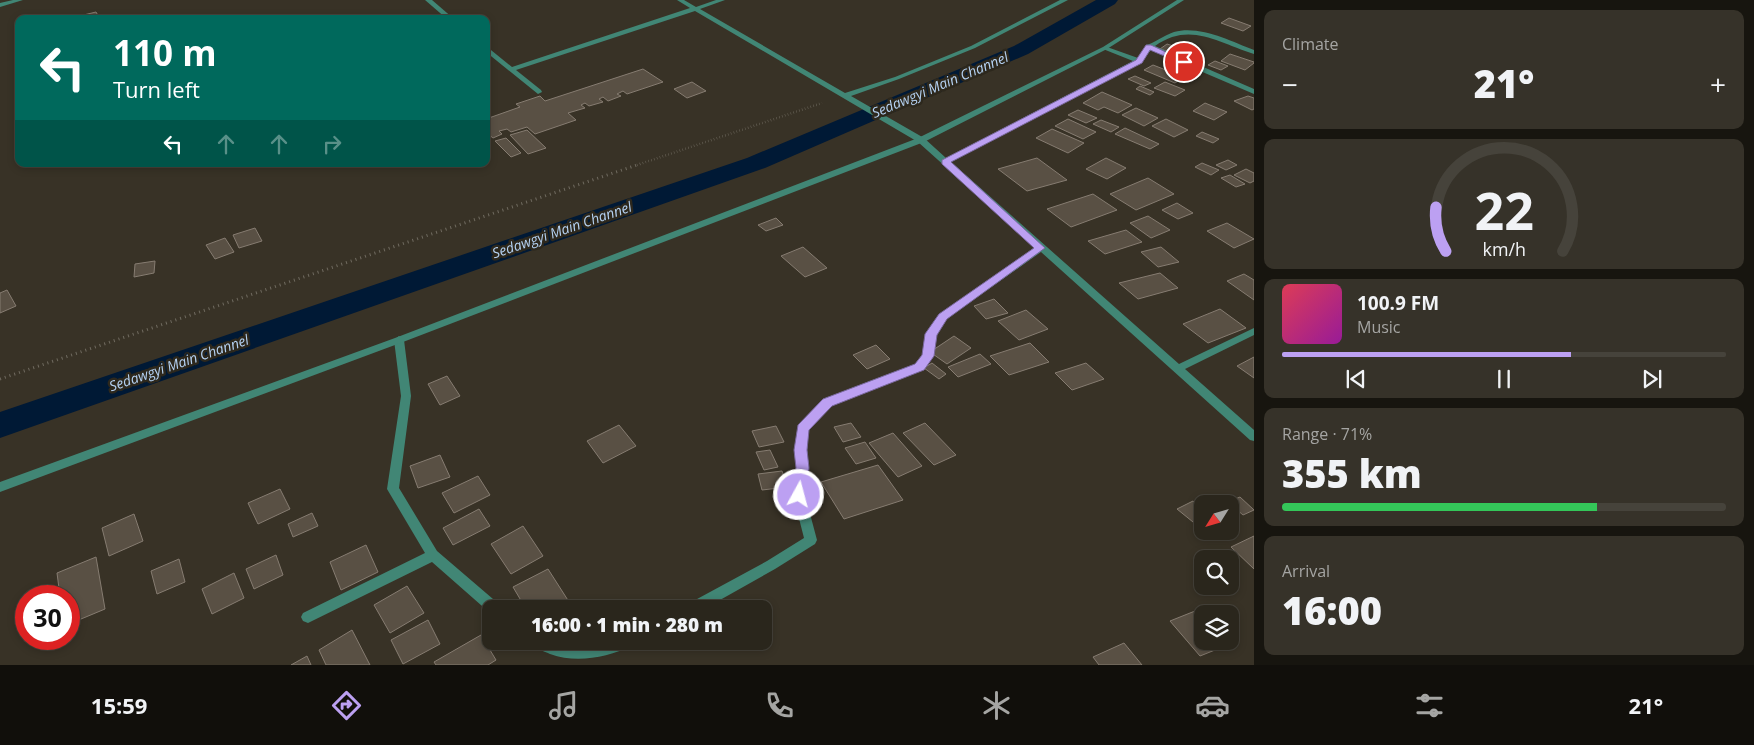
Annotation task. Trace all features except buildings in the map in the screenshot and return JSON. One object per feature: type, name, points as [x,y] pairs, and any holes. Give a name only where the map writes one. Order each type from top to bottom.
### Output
[{"type":"street","points":[[0,4],[20,0]]},
{"type":"street","points":[[428,0],[446,15]]},
{"type":"street","points":[[680,0],[921,140],[1254,437]]},
{"type":"street","points":[[512,69],[722,0]]},
{"type":"street","points":[[844,96],[897,78],[974,47],[1065,0]]},
{"type":"street","points":[[0,487],[399,340],[921,140],[1105,48],[1181,0]]},
{"type":"street","points":[[945,162],[1139,61],[1148,46],[1165,36],[1185,30],[1254,52]]},
{"type":"street","points":[[1148,46],[1254,92]]},
{"type":"street","points":[[1105,48],[1139,61]]},
{"type":"street","points":[[490,51],[538,92]]},
{"type":"street","points":[[707,600],[771,565],[811,540],[799,495],[803,468],[801,450],[803,428],[827,402],[920,367],[928,356],[931,334],[943,317],[1040,248]]},
{"type":"street","points":[[1177,368],[1254,331]]},
{"type":"street","points":[[399,340],[406,396],[393,489],[433,555],[485,600]]},
{"type":"street","points":[[308,617],[433,555]]},
{"type":"street","points":[[554,650],[580,654],[595,650]]},
{"type":"path","points":[[0,379],[844,96]]},
{"type":"waterway","name":"Sedawgyi Main Channel","points":[[0,425],[756,163],[1021,50],[1109,0]]},
{"type":"route","points":[[799,495],[803,468],[801,450],[803,428],[827,402],[920,367],[928,356],[931,334],[943,317],[1040,248],[945,162],[1139,61],[1148,46],[1184,62]]}]
